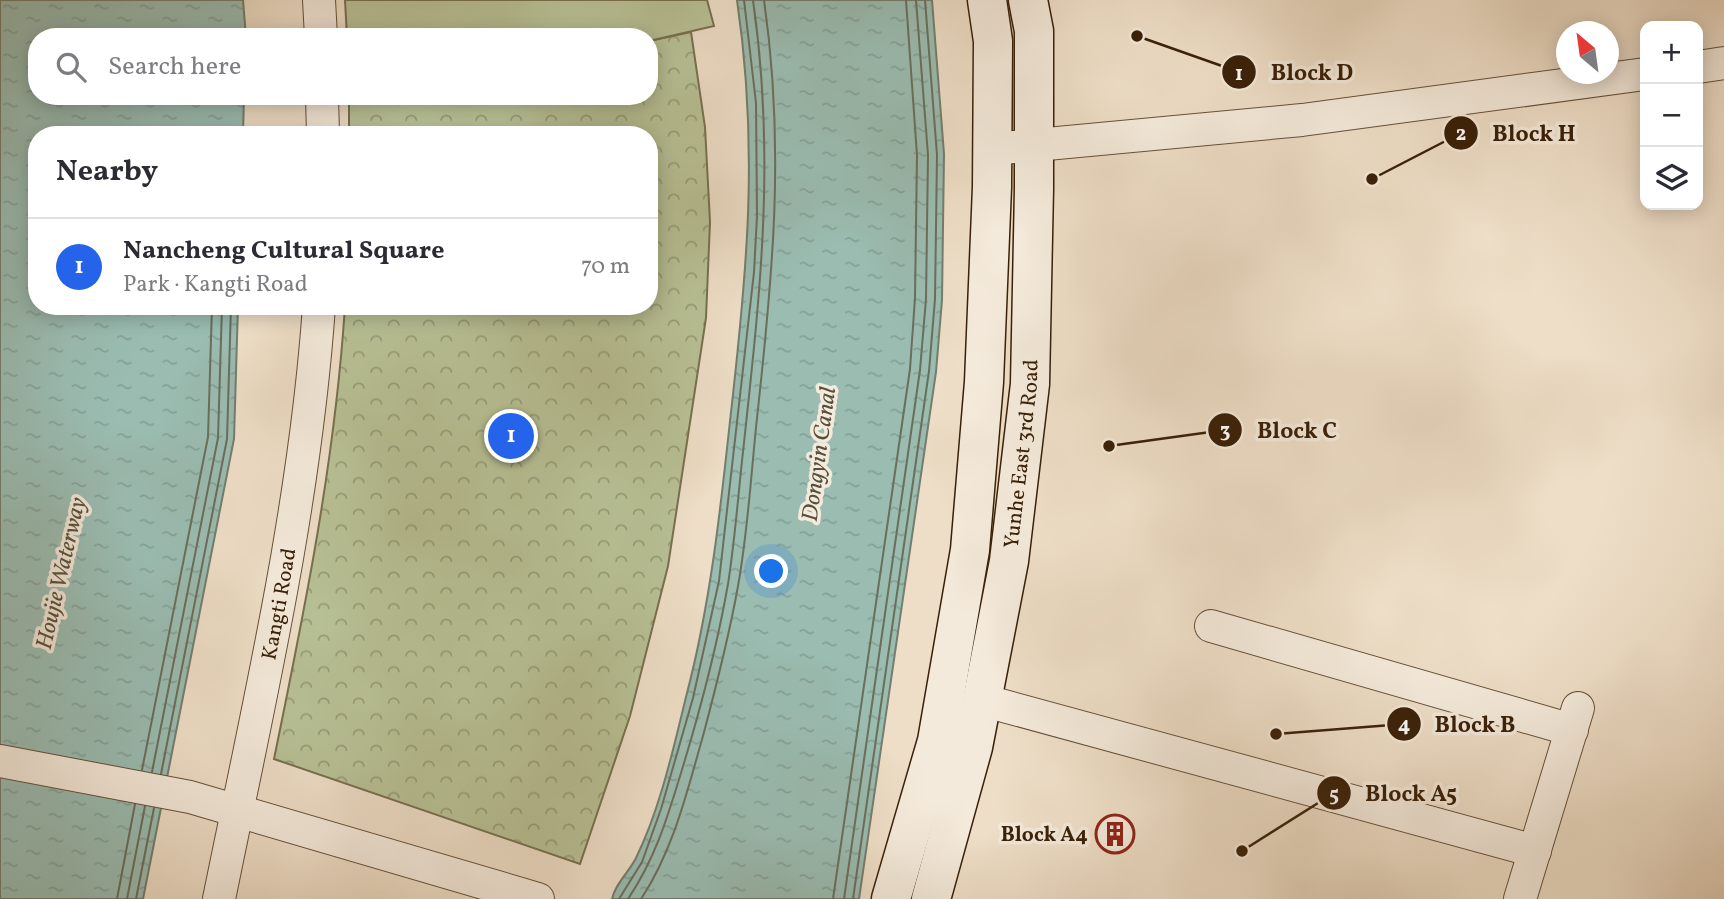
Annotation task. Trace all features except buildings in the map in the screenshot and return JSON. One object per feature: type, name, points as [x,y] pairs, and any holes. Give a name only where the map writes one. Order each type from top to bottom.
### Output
[{"type":"street","points":[[319,0],[321,28]]},
{"type":"street","name":"Yunhe East 3rd Road","points":[[891,899],[937,741],[970,550],[984,382],[993,149],[993,41],[987,0]]},
{"type":"street","name":"Yunhe East 3rd Road","points":[[931,899],[973,747],[1009,561],[1030,384],[1034,31],[1028,0]]},
{"type":"street","points":[[1703,66],[1724,63]]},
{"type":"street","points":[[993,149],[1302,120],[1640,75]]},
{"type":"street","points":[[322,105],[323,126]]},
{"type":"street","name":"Kangti Road","points":[[219,899],[302,482],[318,315]]},
{"type":"street","points":[[1211,626],[1575,719],[1520,899]]},
{"type":"street","points":[[982,699],[1535,851]]},
{"type":"street","points":[[0,761],[190,797],[538,899]]},
{"type":"green space","points":[[345,0],[707,0],[714,26],[658,39],[658,28],[347,28]]},
{"type":"green space","points":[[691,32],[705,127],[710,222],[706,318],[668,566],[630,716],[580,864],[274,759],[326,478],[344,315],[658,315],[658,126],[349,126],[349,105],[658,105],[658,39]]},
{"type":"water","name":"Houjie Waterway","points":[[0,0],[243,0],[245,28],[28,28],[28,105],[244,105],[243,126],[28,126],[28,315],[238,315],[234,439],[143,899],[0,899]]},
{"type":"water","name":"Dongyin Canal","points":[[737,0],[932,0],[944,154],[942,300],[936,372],[859,899],[612,899],[645,839],[665,779],[702,629],[713,560],[736,367],[748,211],[748,108]]},
{"type":"place","name":"Block D","points":[[1137,36]]},
{"type":"place","name":"Block H","points":[[1372,179]]},
{"type":"place","name":"Nancheng Cultural Square","points":[[511,436]]},
{"type":"place","name":"Block C","points":[[1109,446]]},
{"type":"place","name":"Block B","points":[[1276,734]]},
{"type":"place","name":"Block A4","points":[[1115,834]]},
{"type":"place","name":"Block A5","points":[[1242,851]]}]
